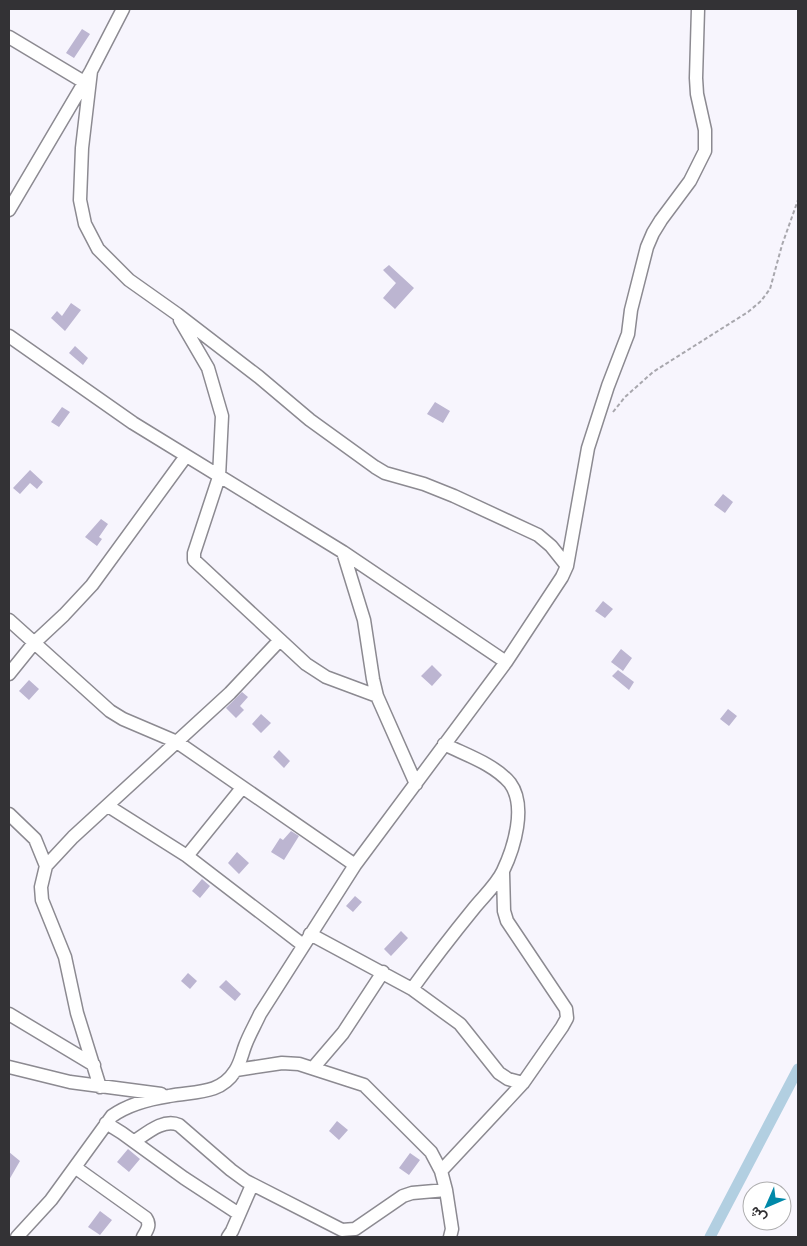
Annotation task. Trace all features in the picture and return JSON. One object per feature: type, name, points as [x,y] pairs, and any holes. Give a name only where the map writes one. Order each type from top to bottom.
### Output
[{"type":"street","points":[[9,209],[88,76],[123,9]]},
{"type":"street","points":[[16,1235],[52,1200],[106,1123],[121,1109],[170,1095],[203,1092],[223,1083],[236,1070],[258,1019],[355,865],[506,662],[562,577],[567,566],[588,448],[608,386],[628,334],[631,310],[647,247],[661,220],[690,181],[705,151],[705,130],[697,94],[698,9]]},
{"type":"street","points":[[9,37],[88,76]]},
{"type":"street","points":[[88,76],[81,157],[80,200],[85,224],[98,249],[129,280],[177,314],[310,420],[375,467],[385,473],[424,484],[446,493],[538,535],[552,546],[567,566]]},
{"type":"street","points":[[177,314],[208,368],[222,416],[219,477],[194,553],[194,560],[279,641],[306,664],[326,677],[377,696]]},
{"type":"street","points":[[9,336],[133,423],[343,552],[506,662]]},
{"type":"street","points":[[9,674],[34,643],[92,585],[186,456]]},
{"type":"street","points":[[343,552],[364,620],[377,696],[416,784]]},
{"type":"street","points":[[9,620],[110,711],[177,742],[355,865]]},
{"type":"street","points":[[100,1087],[77,1013],[65,957],[42,900],[41,887],[46,866],[73,837],[230,693],[279,641]]},
{"type":"street","points":[[412,989],[502,873],[518,827],[518,809],[515,792],[510,783],[497,771],[444,744]]},
{"type":"street","points":[[186,856],[242,788]]},
{"type":"street","points":[[108,806],[186,856],[303,945]]},
{"type":"street","points":[[9,814],[35,838],[46,866]]},
{"type":"street","points":[[441,1172],[523,1083],[567,1018],[566,1009],[506,921],[502,873]]},
{"type":"street","points":[[310,934],[412,989],[460,1024],[499,1073],[523,1083]]},
{"type":"street","points":[[313,1068],[343,1034],[383,972]]},
{"type":"street","points":[[9,1014],[94,1065]]},
{"type":"street","points":[[236,1070],[282,1063],[299,1064],[356,1082],[370,1090],[431,1152],[441,1172],[446,1190],[452,1229],[450,1237]]},
{"type":"street","points":[[9,1067],[70,1082],[170,1095]]},
{"type":"street","points":[[135,1141],[154,1129],[173,1122],[252,1185],[342,1230],[349,1231],[355,1229],[403,1196],[412,1193],[446,1190]]},
{"type":"street","points":[[106,1123],[135,1141],[184,1178],[239,1214]]},
{"type":"street","points":[[76,1168],[146,1218],[149,1222],[143,1237]]},
{"type":"street","points":[[228,1237],[252,1185]]},
{"type":"path","points":[[613,412],[653,372],[748,312],[761,301],[770,289],[782,245],[798,200]]},
{"type":"building","points":[[82,29],[90,34],[74,58],[66,53]]},
{"type":"building","points":[[389,265],[414,288],[395,309],[383,298],[396,283],[383,270]]},
{"type":"building","points":[[71,303],[81,310],[65,331],[51,318],[57,311],[62,316]]},
{"type":"building","points":[[75,346],[88,358],[83,365],[69,353]]},
{"type":"building","points":[[435,402],[450,411],[443,423],[427,414]]},
{"type":"building","points":[[62,407],[70,412],[59,427],[51,422]]},
{"type":"building","points":[[30,470],[43,482],[37,489],[30,483],[20,494],[13,488]]},
{"type":"building","points":[[723,494],[733,502],[725,513],[714,505]]},
{"type":"building","points":[[101,519],[108,524],[99,537],[102,539],[97,546],[85,537]]},
{"type":"building","points":[[603,601],[613,609],[605,618],[595,611]]},
{"type":"building","points":[[621,649],[632,658],[623,671],[611,662]]},
{"type":"building","points":[[432,665],[442,675],[432,686],[421,676]]},
{"type":"building","points":[[618,670],[634,682],[629,690],[612,676]]},
{"type":"building","points":[[29,680],[39,689],[29,700],[19,691]]},
{"type":"building","points":[[242,692],[248,697],[240,706],[244,710],[236,718],[226,708]]},
{"type":"building","points":[[728,709],[737,716],[729,726],[720,719]]},
{"type":"building","points":[[261,714],[271,723],[261,733],[252,724]]},
{"type":"building","points":[[279,750],[290,761],[284,768],[273,757]]},
{"type":"building","points":[[291,831],[299,836],[284,860],[271,852],[280,838],[283,840]]},
{"type":"building","points":[[237,852],[249,863],[239,874],[228,863]]},
{"type":"building","points":[[202,879],[210,886],[200,898],[192,891]]},
{"type":"building","points":[[355,896],[362,902],[353,912],[346,906]]},
{"type":"building","points":[[401,931],[408,938],[391,956],[384,949]]},
{"type":"building","points":[[188,973],[197,981],[190,989],[181,981]]},
{"type":"building","points":[[226,980],[241,994],[235,1001],[219,987]]},
{"type":"building","points":[[337,1121],[348,1130],[339,1140],[329,1131]]},
{"type":"building","points":[[128,1149],[140,1159],[129,1172],[117,1162]]},
{"type":"building","points":[[9,1152],[20,1161],[9,1180]]},
{"type":"building","points":[[410,1153],[420,1160],[409,1175],[399,1168]]},
{"type":"building","points":[[100,1211],[112,1220],[100,1235],[88,1227]]},
{"type":"waterway","points":[[710,1237],[798,1069]]}]
